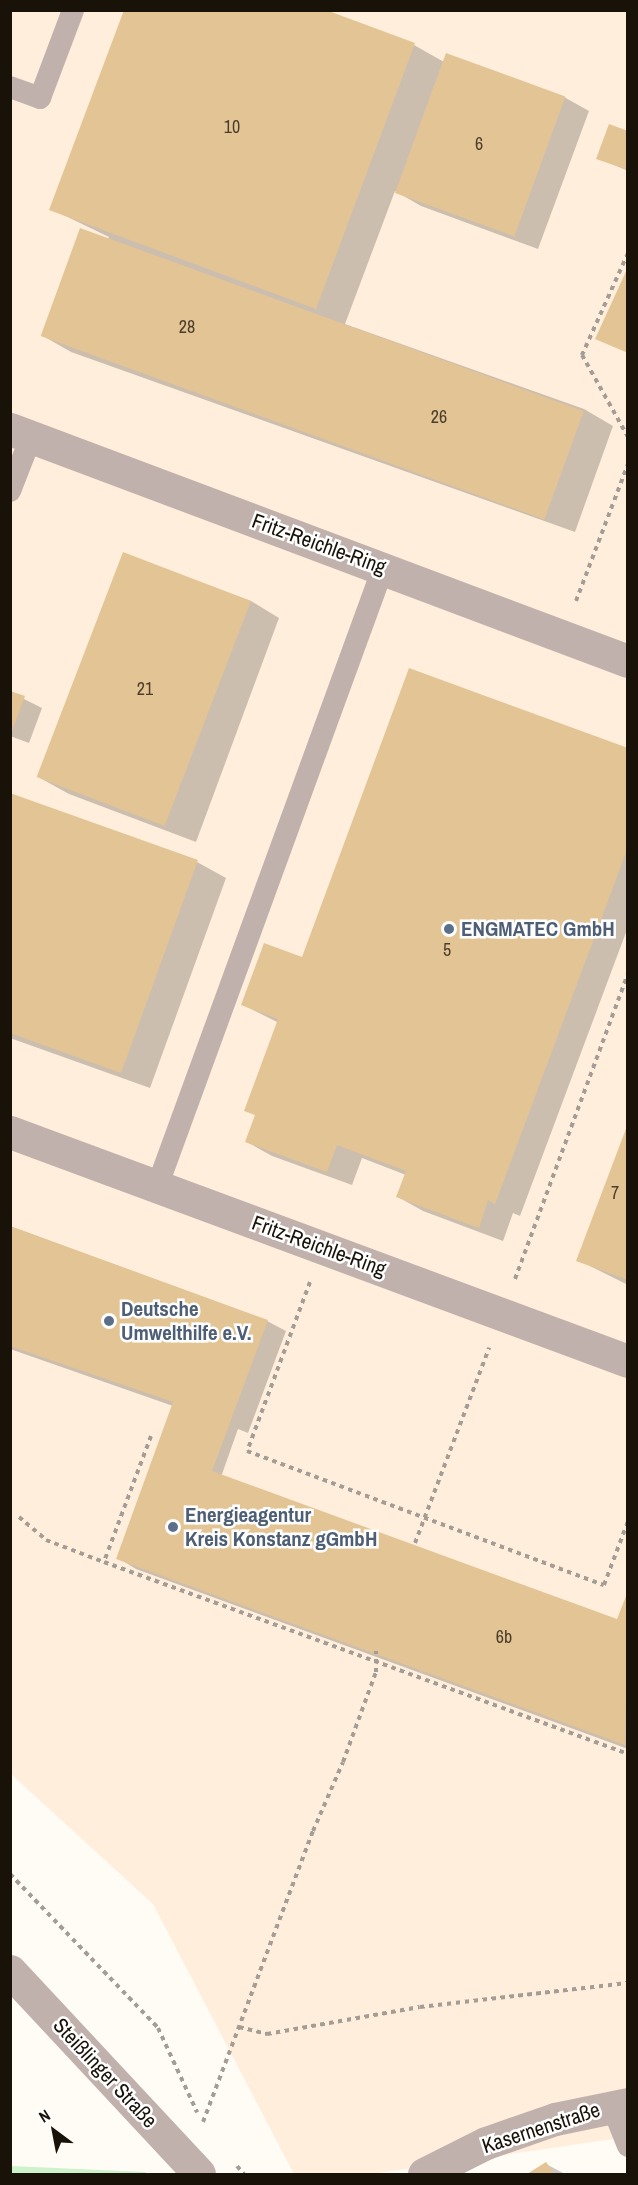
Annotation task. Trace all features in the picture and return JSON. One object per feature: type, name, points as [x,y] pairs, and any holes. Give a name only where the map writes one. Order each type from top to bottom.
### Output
[{"type":"street","name":"Fritz-Reichle-Ring","points":[[21,433],[627,661]]},
{"type":"street","name":"Fritz-Reichle-Ring","points":[[10,1132],[627,1361]]},
{"type":"street","name":"Steißlinger Straße","points":[[10,1971],[198,2175]]},
{"type":"street","name":"Kasernenstraße","points":[[424,2175],[486,2143],[555,2119],[620,2105]]},
{"type":"lane","points":[[10,87],[40,98],[73,10]]},
{"type":"lane","points":[[10,491],[21,433]]},
{"type":"lane","points":[[158,1187],[383,568]]},
{"type":"lane","points":[[620,2105],[627,2146]]},
{"type":"path","points":[[627,252],[582,355],[627,437]]},
{"type":"path","points":[[563,636],[627,464]]},
{"type":"path","points":[[415,1543],[627,973]]},
{"type":"path","points":[[322,1247],[247,1451],[604,1585],[627,1521]]},
{"type":"path","points":[[104,1562],[151,1436]]},
{"type":"path","points":[[19,1517],[46,1540],[627,1754]]},
{"type":"path","points":[[203,2123],[313,1831],[343,1762],[376,1672],[373,1659],[376,1651]]},
{"type":"path","points":[[10,1874],[158,2028],[203,2123],[209,2131]]},
{"type":"path","points":[[239,2027],[267,2034],[420,2007],[627,1983]]},
{"type":"path","points":[[232,2161],[244,2175]]},
{"type":"shaded area","points":[[10,11],[627,11],[627,2137],[371,2174],[294,2174],[153,1904],[11,1774]]},
{"type":"green space","points":[[11,2166],[145,2172],[147,2174],[11,2174]]},
{"type":"building","points":[[124,10],[326,10],[415,43],[316,309],[49,210]]},
{"type":"building","points":[[446,53],[565,96],[514,236],[395,193]]},
{"type":"building","points":[[609,124],[628,131],[628,170],[596,159]]},
{"type":"building","points":[[80,228],[584,411],[544,519],[41,336]]},
{"type":"building","points":[[628,267],[628,353],[595,339]]},
{"type":"building","points":[[123,552],[251,601],[165,826],[37,777]]},
{"type":"building","points":[[409,668],[628,748],[628,847],[495,1204],[488,1200],[479,1228],[396,1197],[406,1171],[337,1145],[327,1172],[245,1142],[255,1115],[244,1111],[278,1019],[241,1005],[264,943],[302,957]]},
{"type":"building","points":[[10,691],[25,696],[11,734],[10,734]]},
{"type":"building","points":[[10,793],[198,860],[121,1073],[10,1033]]},
{"type":"building","points":[[628,1126],[628,1280],[576,1261]]},
{"type":"building","points":[[10,1226],[268,1320],[212,1471],[617,1619],[628,1591],[625,1745],[116,1559],[173,1402],[10,1346]]},
{"type":"building","points":[[546,2162],[555,2174],[527,2174]]},
{"type":"place","name":"ENGMATEC GmbH","points":[[449,929]]},
{"type":"place","name":"Deutsche Umwelthilfe e.V.","points":[[109,1321]]},
{"type":"place","name":"Energieagentur Kreis Konstanz gGmbH","points":[[173,1527]]}]
